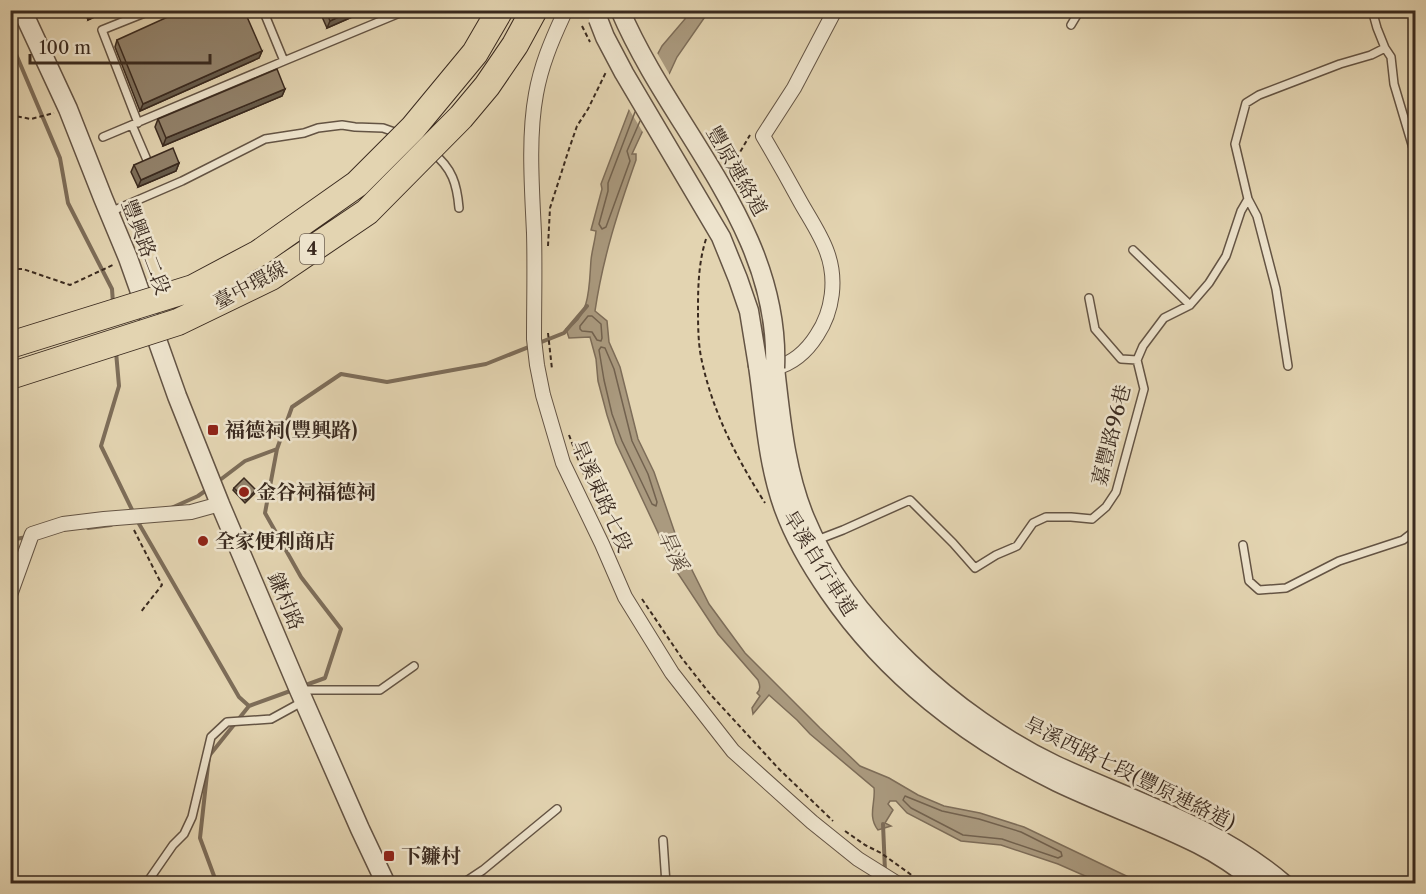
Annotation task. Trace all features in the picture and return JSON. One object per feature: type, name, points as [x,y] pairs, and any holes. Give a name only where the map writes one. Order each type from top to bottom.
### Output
[{"type":"highway","name":"臺中環線","points":[[10,345],[193,288],[260,253],[357,184],[413,128],[475,52],[500,10]]},
{"type":"highway","name":"臺中環線","points":[[10,376],[178,322],[271,278],[368,212],[461,117],[487,86],[515,45],[534,10]]},
{"type":"street","name":"豐興路二段","points":[[22,10],[68,109],[110,212],[177,396],[220,504]]},
{"type":"street","name":"豐原連絡道","points":[[620,10],[645,62],[710,167],[749,237],[763,277],[775,336],[766,367]]},
{"type":"street","points":[[592,18],[721,237],[738,279],[766,367],[783,366],[798,357],[816,337],[824,323],[832,298],[833,279],[822,240],[763,136],[794,88],[835,10]]},
{"type":"street","name":"旱溪東路七段","points":[[563,16],[544,59],[535,96],[532,156],[534,339],[543,395],[563,462],[625,597],[672,673],[733,751],[812,822],[858,859],[898,884]]},
{"type":"street","name":"旱溪西路七段(豐原連絡道)","points":[[766,367],[799,503],[816,541],[836,576],[880,631],[921,674],[963,708],[1019,746],[1053,764],[1209,833],[1238,850],[1284,884]]},
{"type":"street","name":"旱溪西路七段(豐原連絡道)","points":[[766,367],[765,427],[779,495],[811,567],[841,610],[867,641],[915,689],[963,727],[1017,761],[1060,783],[1199,845],[1259,884]]},
{"type":"street","points":[[11,591],[32,534],[63,524],[190,512],[220,504]]},
{"type":"street","name":"鎌村路","points":[[220,504],[301,695],[386,884]]},
{"type":"lane","points":[[147,160],[102,30],[152,10]]},
{"type":"lane","points":[[263,10],[284,61]]},
{"type":"lane","points":[[103,137],[407,10]]},
{"type":"lane","points":[[1071,25],[1080,10]]},
{"type":"lane","points":[[1372,10],[1385,48],[1391,57],[1394,84],[1416,159]]},
{"type":"lane","points":[[1288,366],[1276,289],[1257,216],[1248,199],[1235,144],[1246,103],[1259,95],[1385,48]]},
{"type":"lane","points":[[110,212],[182,181],[265,139],[342,125],[355,128],[383,128],[410,138]]},
{"type":"lane","points":[[421,146],[435,154],[452,175],[459,208]]},
{"type":"lane","name":"嘉豐路96巷","points":[[816,541],[910,500],[975,568],[1017,546],[1033,523],[1046,517],[1092,519],[1106,507],[1116,492],[1144,389],[1137,360],[1143,346],[1164,318],[1190,305],[1209,283],[1226,256],[1241,210],[1248,199]]},
{"type":"lane","points":[[1132,250],[1190,305]]},
{"type":"lane","points":[[1089,298],[1095,329],[1121,359],[1137,360]]},
{"type":"lane","points":[[1243,545],[1249,581],[1259,590],[1286,588],[1339,561],[1403,540],[1416,530]]},
{"type":"lane","points":[[146,884],[173,844],[184,834],[192,816],[211,737],[227,722],[271,719],[301,695],[380,690],[414,666]]},
{"type":"lane","points":[[462,884],[483,870],[557,809]]},
{"type":"lane","points":[[663,840],[666,884]]},
{"type":"path","points":[[592,18],[593,50]]},
{"type":"path","points":[[548,251],[550,208],[569,149],[577,126],[588,109],[610,63]]},
{"type":"path","points":[[10,115],[31,119],[68,109]]},
{"type":"path","points":[[730,170],[751,133]]},
{"type":"path","name":"旱溪自行車道","points":[[707,237],[703,249],[698,288],[701,356],[711,398],[722,426],[736,455],[767,505]]},
{"type":"path","points":[[10,269],[23,269],[70,285],[128,258]]},
{"type":"path","points":[[548,333],[553,376]]},
{"type":"path","points":[[567,429],[587,482]]},
{"type":"path","points":[[127,517],[162,585],[140,613]]},
{"type":"path","points":[[643,600],[681,657],[710,694],[779,769],[837,825]]},
{"type":"path","points":[[846,831],[924,884]]},
{"type":"water","name":"旱溪","points":[[687,11],[709,11],[677,57],[632,154],[636,154],[636,160],[612,234],[595,311],[607,321],[609,342],[620,367],[638,439],[654,472],[678,542],[709,604],[745,653],[860,766],[944,806],[980,813],[1024,827],[1141,883],[1101,883],[1058,864],[1001,845],[961,841],[907,813],[896,801],[890,801],[888,804],[893,810],[885,823],[891,826],[878,830],[872,814],[874,788],[810,734],[769,695],[753,714],[752,708],[760,696],[757,693],[760,687],[758,680],[718,634],[675,569],[616,443],[598,381],[596,359],[590,337],[569,338],[566,329],[580,316],[587,299],[596,231],[591,230],[602,189],[601,184],[633,100],[662,46],[685,19]]},
{"type":"pier","points":[[656,51],[671,77],[644,134],[627,106]]},
{"type":"building","points":[[183,10],[244,10],[262,51],[143,104],[117,40]]},
{"type":"building","points":[[326,10],[353,10],[330,21]]},
{"type":"building","points":[[277,69],[285,89],[166,138],[158,119]]},
{"type":"building","points":[[173,148],[179,163],[141,180],[134,165]]},
{"type":"building","name":"金谷祠福德祠","points":[[244,478],[256,490],[246,500],[234,488]]},
{"type":"waterway","points":[[10,40],[60,158],[68,203],[112,289],[113,303]]},
{"type":"waterway","points":[[303,686],[325,678],[341,629],[301,577],[265,513],[277,449],[292,407],[341,374],[387,382],[486,364],[564,333],[587,306]]},
{"type":"waterway","points":[[116,352],[119,386],[101,446],[138,522],[239,697],[249,706]]},
{"type":"waterway","points":[[216,483],[245,461],[277,449]]},
{"type":"waterway","points":[[169,509],[208,489]]},
{"type":"waterway","points":[[88,528],[111,525]]},
{"type":"waterway","points":[[10,540],[27,537]]},
{"type":"waterway","points":[[217,884],[200,838],[209,756],[249,706],[293,690]]},
{"type":"waterway","points":[[883,824],[885,871]]},
{"type":"place","name":"福德祠(豐興路)","points":[[213,430]]},
{"type":"place","name":"金谷祠福德祠","points":[[244,492]]},
{"type":"place","name":"全家便利商店","points":[[203,541]]},
{"type":"place","name":"下鐮村","points":[[389,856]]}]
